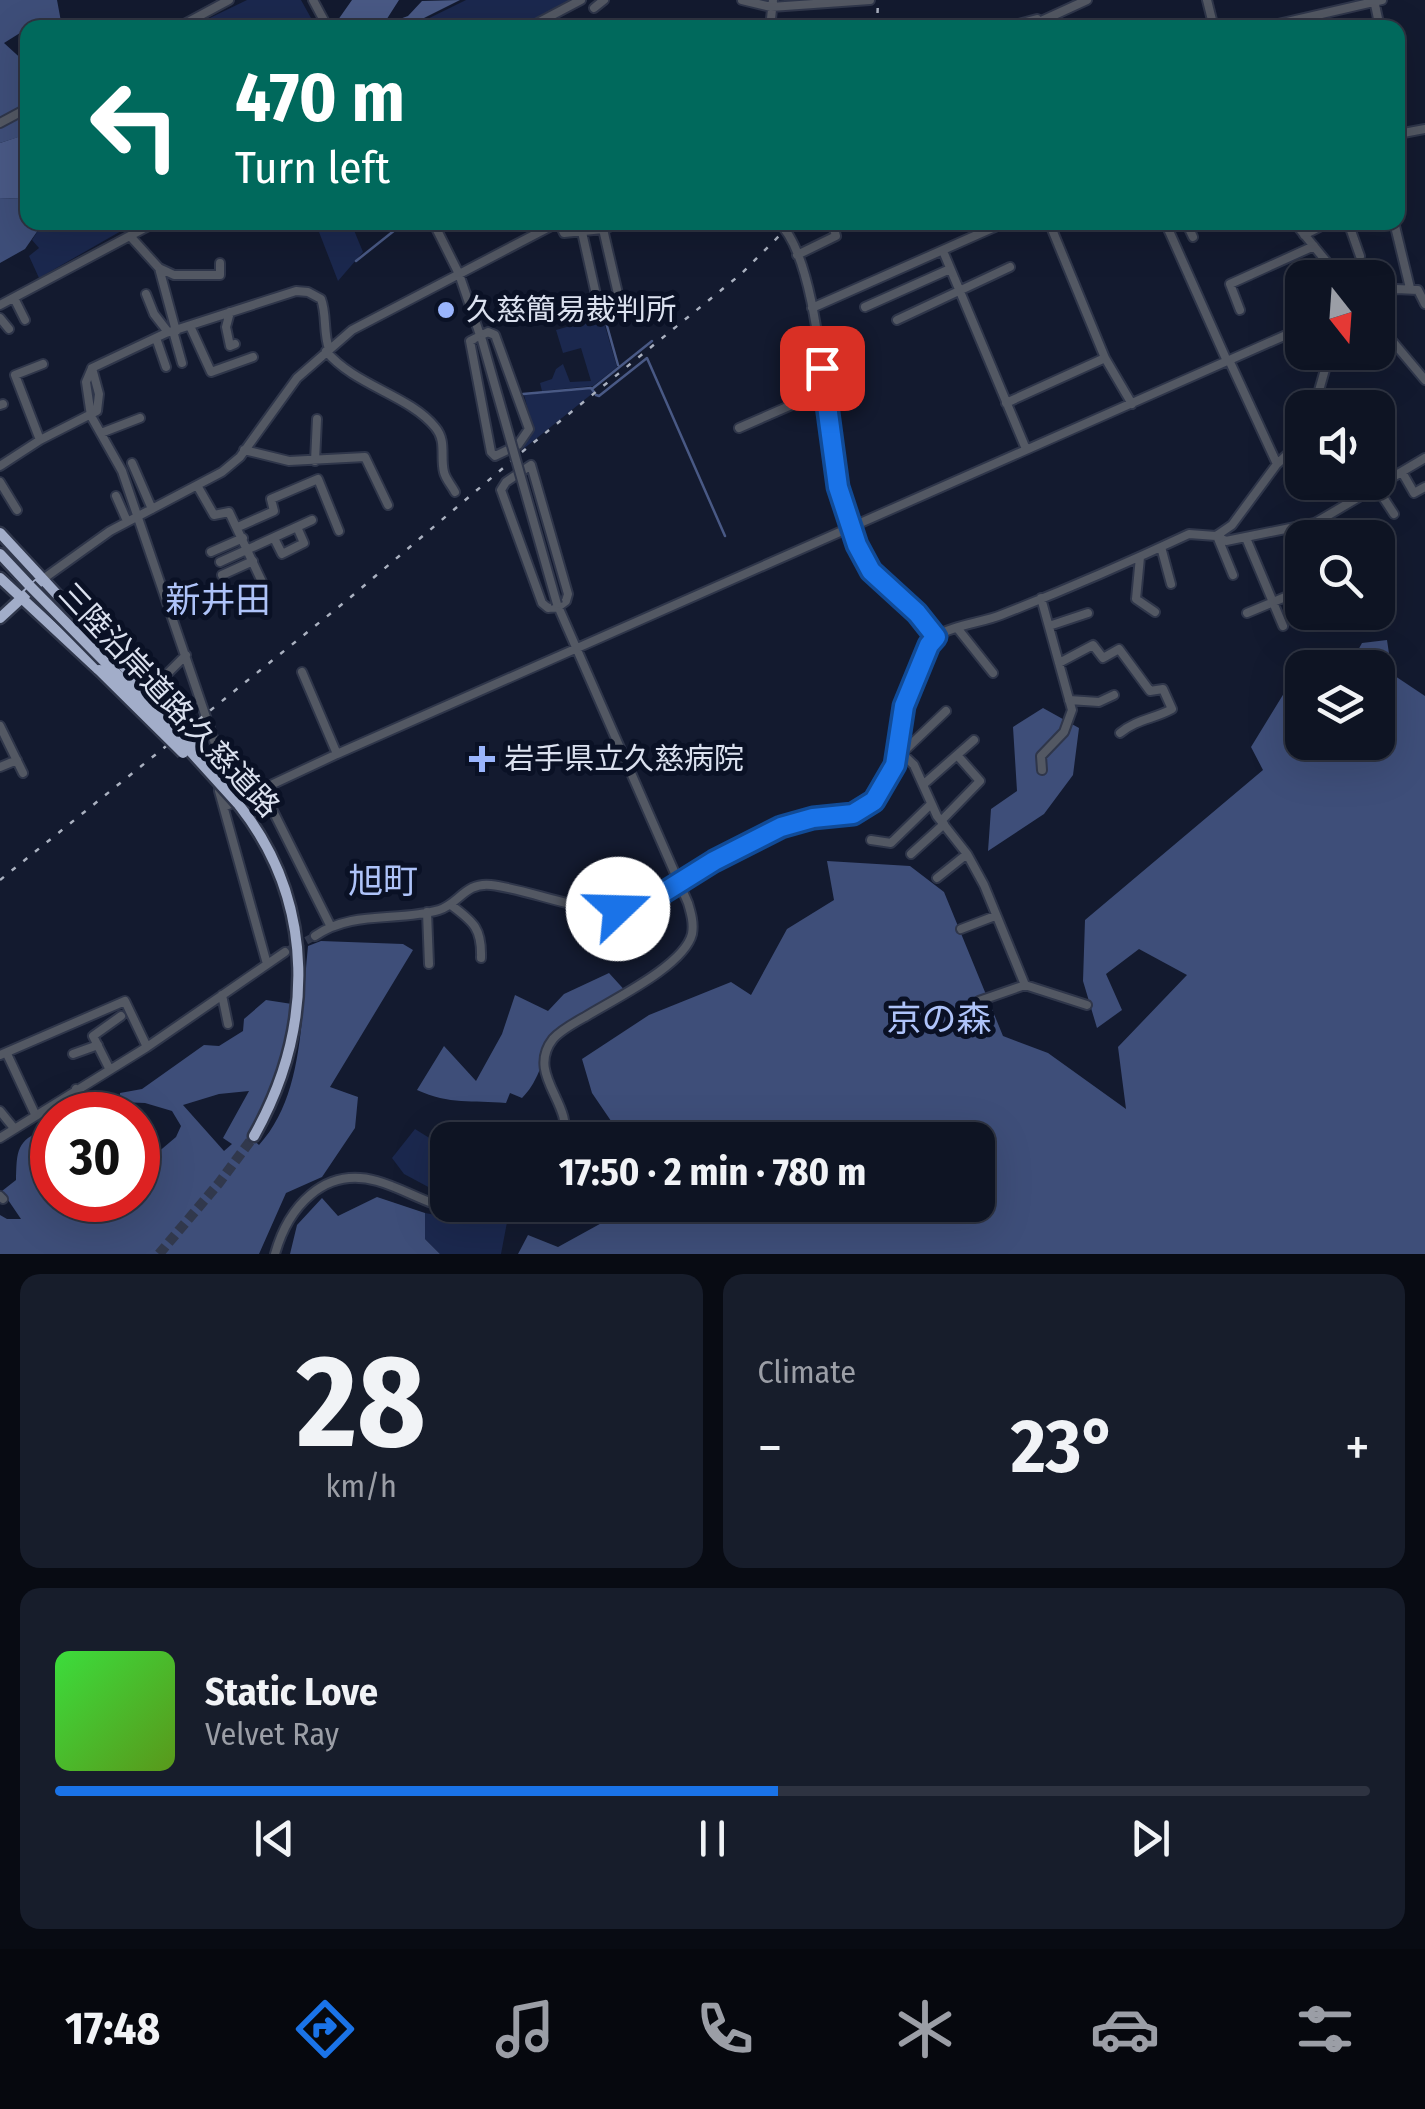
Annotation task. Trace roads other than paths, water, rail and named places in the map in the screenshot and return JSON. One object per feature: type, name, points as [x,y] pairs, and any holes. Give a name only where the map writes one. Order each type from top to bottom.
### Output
[{"type":"highway","points":[[0,533],[193,740],[239,805]]},
{"type":"highway","name":"三陸沿岸道路;久慈道路","points":[[0,555],[163,721],[239,805],[265,842],[279,872],[298,957],[298,1011],[279,1086],[254,1136]]},
{"type":"highway","points":[[0,578],[239,805]]},
{"type":"highway","points":[[5,614],[43,579]]},
{"type":"street","points":[[192,20],[229,0]]},
{"type":"street","points":[[543,20],[581,0]]},
{"type":"street","points":[[594,8],[604,0]]},
{"type":"street","points":[[742,0],[772,4],[870,0]]},
{"type":"street","points":[[1028,20],[1046,19],[1088,0]]},
{"type":"street","points":[[1295,20],[1377,1]]},
{"type":"street","points":[[0,305],[141,230]]},
{"type":"street","points":[[437,230],[459,274],[481,338],[557,605],[692,920],[692,932],[681,954],[553,1039],[544,1064],[565,1122]]},
{"type":"street","points":[[43,579],[131,519],[222,472],[244,450],[298,378],[352,330],[545,230]]},
{"type":"street","points":[[562,230],[596,230]]},
{"type":"street","points":[[603,230],[622,312]]},
{"type":"street","points":[[787,230],[812,308],[838,487],[852,527],[871,571],[917,613],[936,637]]},
{"type":"street","points":[[798,256],[836,236],[834,230]]},
{"type":"street","points":[[812,308],[988,230]]},
{"type":"street","points":[[1052,230],[1105,358],[1132,404]]},
{"type":"street","points":[[1169,230],[1277,464]]},
{"type":"street","points":[[1190,230],[1193,236]]},
{"type":"street","points":[[1300,230],[1325,260]]},
{"type":"street","points":[[1304,235],[1314,230]]},
{"type":"street","points":[[1351,230],[1360,256]]},
{"type":"street","points":[[1397,230],[1425,304]]},
{"type":"street","points":[[582,232],[597,299]]},
{"type":"street","points":[[130,236],[159,268],[174,274],[220,275],[220,263]]},
{"type":"street","points":[[1240,310],[1230,284],[1314,246]]},
{"type":"street","points":[[943,250],[1026,449]]},
{"type":"street","points":[[897,320],[1010,266]]},
{"type":"street","points":[[159,268],[182,363]]},
{"type":"street","points":[[864,307],[950,269]]},
{"type":"street","points":[[131,519],[122,472],[91,416],[86,382],[92,368],[156,338],[296,291],[317,295],[324,304],[328,350],[342,369],[422,414],[438,429],[444,446],[444,473],[455,492]]},
{"type":"street","points":[[146,294],[154,314],[172,332]]},
{"type":"street","points":[[14,298],[24,320]]},
{"type":"street","points":[[230,312],[226,327],[230,346],[235,344]]},
{"type":"street","points":[[0,318],[9,328]]},
{"type":"street","points":[[190,326],[210,372],[253,358]]},
{"type":"street","points":[[495,335],[530,429],[518,445],[496,456],[490,452],[470,340],[481,338],[495,335]]},
{"type":"street","points":[[224,807],[1285,335]]},
{"type":"street","points":[[156,338],[166,367]]},
{"type":"street","points":[[1395,344],[1425,380]]},
{"type":"street","points":[[1006,403],[1105,358]]},
{"type":"street","points":[[40,440],[16,375],[43,364]]},
{"type":"street","points":[[739,428],[826,390]]},
{"type":"street","points":[[0,466],[40,440],[91,416]]},
{"type":"street","points":[[100,433],[140,418]]},
{"type":"street","points":[[316,461],[317,419]]},
{"type":"street","points":[[244,450],[289,461],[365,457],[388,505]]},
{"type":"street","points":[[1216,536],[1247,509],[1285,457]]},
{"type":"street","points":[[1395,476],[1425,458]]},
{"type":"street","points":[[132,463],[152,509]]},
{"type":"street","points":[[531,465],[568,594],[566,602],[557,605],[548,608],[542,603],[501,490],[531,465]]},
{"type":"street","points":[[1402,472],[1414,493],[1425,487]]},
{"type":"street","points":[[238,527],[274,511],[270,500],[318,479],[339,530]]},
{"type":"street","points":[[0,482],[17,510]]},
{"type":"street","points":[[198,487],[214,515],[229,512],[243,538],[263,584],[246,591],[251,605]]},
{"type":"street","points":[[116,496],[131,519],[186,655],[221,761],[219,791],[267,964]]},
{"type":"street","points":[[1322,520],[1356,500]]},
{"type":"street","points":[[1385,500],[1394,514]]},
{"type":"street","points":[[220,562],[312,520]]},
{"type":"street","points":[[274,538],[282,554],[304,543],[297,527]]},
{"type":"street","points":[[315,936],[331,927],[369,917],[428,912],[451,905],[458,894],[484,885],[588,907],[618,909],[646,902],[781,827],[864,809],[886,784],[900,751],[904,706],[936,637],[1041,598],[1190,534],[1226,541],[1285,531]]},
{"type":"street","points":[[1216,536],[1233,575]]},
{"type":"street","points":[[210,552],[243,538]]},
{"type":"street","points":[[1246,538],[1283,626]]},
{"type":"street","points":[[1162,547],[1170,584]]},
{"type":"street","points":[[1140,557],[1136,599],[1155,612]]},
{"type":"street","points":[[222,575],[253,561]]},
{"type":"street","points":[[1248,613],[1285,597]]},
{"type":"street","points":[[1041,598],[1072,710],[1064,732],[1041,756],[1042,770]]},
{"type":"street","points":[[0,601],[5,614]]},
{"type":"street","points":[[1049,626],[1088,613]]},
{"type":"street","points":[[958,629],[994,673]]},
{"type":"street","points":[[1059,663],[1094,645],[1103,658],[1119,649],[1150,691],[1163,689],[1172,709],[1160,716],[1136,720],[1120,732]]},
{"type":"street","points":[[162,679],[186,655]]},
{"type":"street","points":[[302,672],[337,754]]},
{"type":"street","points":[[1070,700],[1099,702],[1114,694]]},
{"type":"street","points":[[900,751],[946,711]]},
{"type":"street","points":[[0,726],[23,773]]},
{"type":"street","points":[[924,784],[974,740]]},
{"type":"street","points":[[900,751],[914,765],[932,804],[968,854],[1025,985]]},
{"type":"street","points":[[911,854],[980,781],[957,755]]},
{"type":"street","points":[[0,767],[16,760]]},
{"type":"street","points":[[262,789],[331,927]]},
{"type":"street","points":[[871,840],[890,843],[932,804]]},
{"type":"street","points":[[937,878],[968,854]]},
{"type":"street","points":[[618,909],[621,862]]},
{"type":"street","points":[[451,905],[476,924],[482,935],[481,958]]},
{"type":"street","points":[[428,912],[429,964]]},
{"type":"street","points":[[961,929],[995,916]]},
{"type":"street","points":[[72,1092],[147,1047],[285,952]]},
{"type":"street","points":[[979,1002],[1025,985],[1086,1006]]},
{"type":"street","points":[[222,995],[228,1024]]},
{"type":"street","points":[[30,1106],[4,1056],[125,1000],[147,1047]]},
{"type":"street","points":[[110,1070],[93,1036],[121,1016]]},
{"type":"street","points":[[73,1054],[98,1046]]},
{"type":"street","points":[[0,1111],[13,1128]]},
{"type":"street","points":[[0,1138],[30,1117]]},
{"type":"street","points":[[275,1254],[286,1220],[302,1200],[316,1189],[340,1180],[373,1180],[430,1203]]},
{"type":"waterway","points":[[356,261],[395,230]]},
{"type":"waterway","points":[[600,301],[618,365]]},
{"type":"waterway","points":[[592,389],[652,341]]},
{"type":"waterway","points":[[596,395],[647,358],[725,536]]},
{"type":"waterway","points":[[1323,390],[1329,370]]},
{"type":"waterway","points":[[523,394],[591,388],[594,392]]},
{"type":"tunnel","points":[[285,952],[315,936]]},
{"type":"tunnel","points":[[159,1254],[254,1136]]},
{"type":"railway","points":[[877,20],[878,0]]},
{"type":"railway","points":[[0,880],[346,601],[741,274],[785,230]]},
{"type":"place","name":"久慈簡易裁判所","points":[[446,310]]},
{"type":"place","name":"岩手県立久慈病院","points":[[482,759]]},
{"type":"district","name":"新井田","points":[[218,600]]},
{"type":"district","name":"旭町","points":[[383,881]]},
{"type":"district","name":"京の森","points":[[939,1019]]}]
